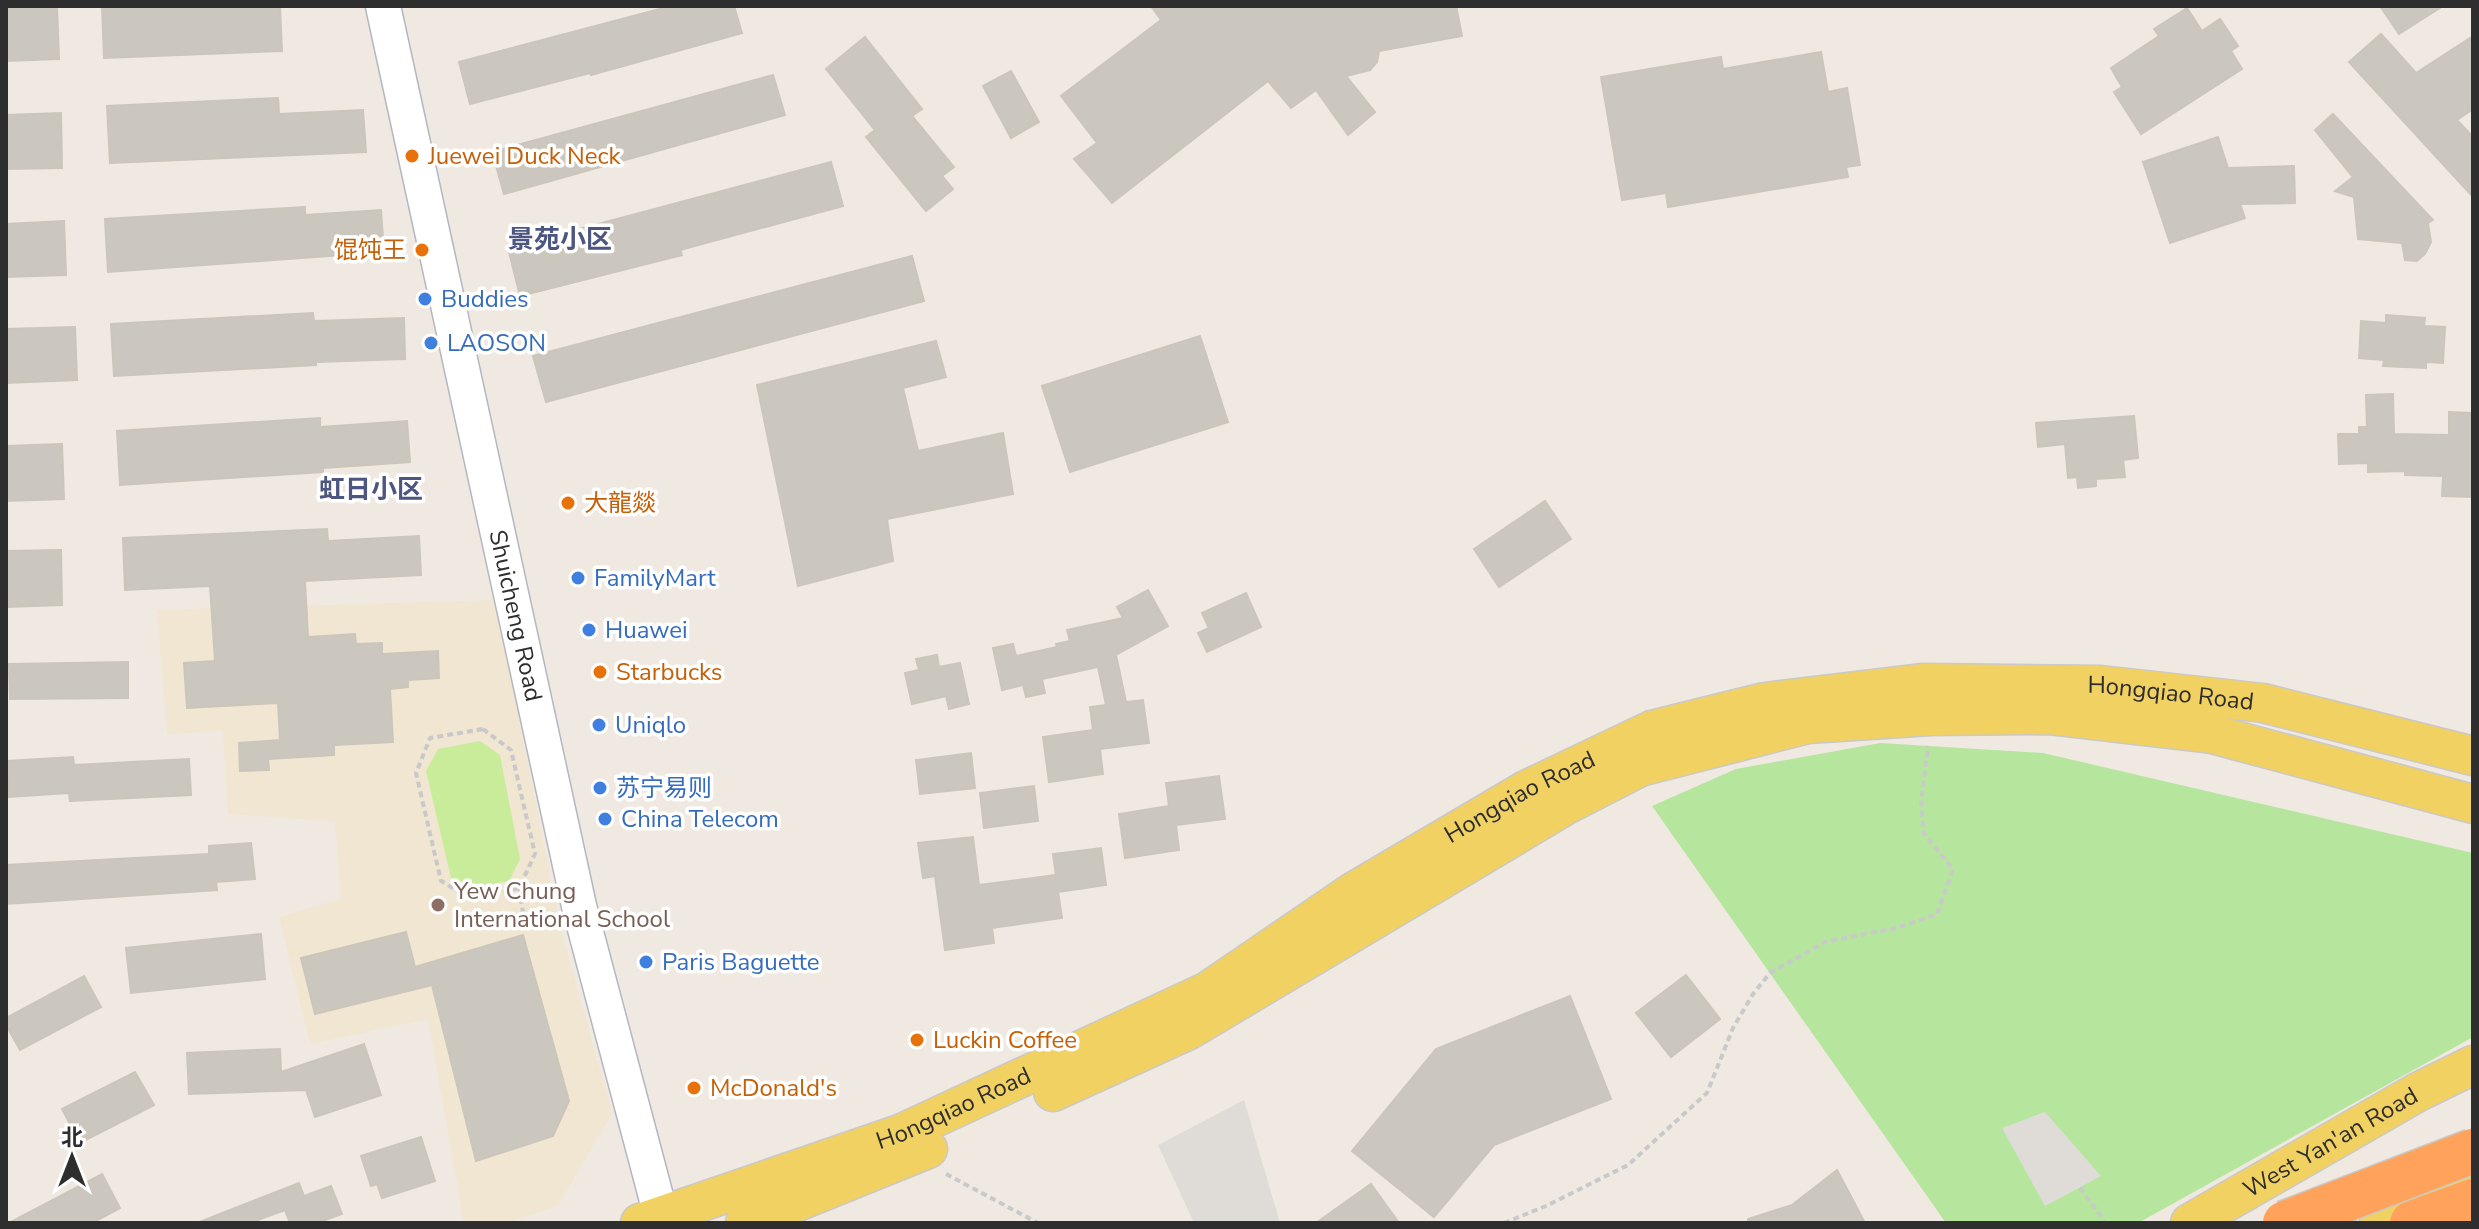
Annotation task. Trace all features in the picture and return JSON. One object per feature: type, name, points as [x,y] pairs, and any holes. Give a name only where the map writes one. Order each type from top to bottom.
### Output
[{"type":"highway","points":[[2285,1223],[2473,1151]]},
{"type":"highway","points":[[2412,1223],[2473,1201]]},
{"type":"main road","name":"Hongqiao Road","points":[[655,1221],[900,1134],[1208,991],[1353,892],[1526,790],[1652,730],[1765,702],[1922,683],[2101,685],[2263,703],[2473,756]]},
{"type":"main road","name":"Hongqiao Road","points":[[745,1223],[912,1156],[1189,1030],[1568,804],[1640,767],[1808,724],[1931,716],[2048,715],[2212,734],[2473,804]]},
{"type":"main road","name":"West Yan'an Road","points":[[2190,1223],[2418,1092],[2473,1065]]},
{"type":"main road","points":[[2331,1223],[2473,1142]]},
{"type":"main road","points":[[2379,1223],[2473,1172]]},
{"type":"street","name":"Shuicheng Road","points":[[383,6],[579,906],[655,1221]]},
{"type":"path","points":[[1504,1223],[1628,1165],[1707,1093],[1733,1028],[1770,973],[1825,942],[1900,927],[1937,914],[1953,869],[1924,834],[1921,803],[1931,716]]},
{"type":"path","points":[[483,729],[511,750],[535,854],[519,888],[473,900],[441,881],[416,773],[430,738],[483,729]]},
{"type":"path","points":[[912,1156],[1038,1223]]},
{"type":"path","points":[[2080,1188],[2106,1223]]},
{"type":"shaded area","name":"Yew Chung International School","points":[[496,600],[559,923],[612,1113],[558,1206],[504,1223],[464,1223],[428,1019],[310,1044],[279,917],[341,899],[335,821],[228,814],[223,731],[167,734],[157,610]]},
{"type":"shaded area","points":[[1244,1100],[1280,1223],[1194,1223],[1158,1145]]},
{"type":"shaded area","points":[[2045,1112],[2101,1176],[2045,1206],[2002,1128]]},
{"type":"green space","points":[[480,741],[500,755],[520,859],[509,881],[476,887],[451,878],[426,771],[438,749]]},
{"type":"green space","points":[[1880,743],[2043,753],[2473,853],[2473,1037],[2138,1223],[1946,1223],[1652,806],[1736,769]]},
{"type":"building","points":[[6,6],[57,6],[59,59],[6,61]]},
{"type":"building","points":[[102,6],[280,6],[282,51],[104,58]]},
{"type":"building","points":[[671,6],[734,6],[742,33],[591,75],[470,104],[459,62]]},
{"type":"building","points":[[1151,6],[1456,6],[1462,36],[1379,51],[1377,62],[1370,70],[1346,76],[1375,112],[1348,135],[1316,90],[1291,108],[1268,81],[1112,203],[1074,159],[1097,143],[1061,96],[1161,20]]},
{"type":"building","points":[[2380,6],[2443,6],[2399,34]]},
{"type":"building","points":[[2187,8],[2202,31],[2220,19],[2238,46],[2231,51],[2242,69],[2141,134],[2114,92],[2122,87],[2111,68],[2159,36],[2154,29]]},
{"type":"building","points":[[2381,34],[2416,73],[2473,36],[2473,109],[2457,120],[2473,137],[2473,197],[2349,62]]},
{"type":"building","points":[[865,37],[922,109],[912,116],[954,167],[942,176],[953,189],[926,211],[866,137],[875,130],[826,69]]},
{"type":"building","points":[[1821,52],[1828,92],[1847,88],[1860,165],[1846,167],[1848,177],[1668,207],[1666,193],[1622,200],[1601,77],[1721,57],[1723,69]]},
{"type":"building","points":[[1011,71],[1039,122],[1011,138],[983,86]]},
{"type":"building","points":[[773,75],[785,115],[504,194],[492,152]]},
{"type":"building","points":[[278,98],[279,114],[363,110],[366,152],[110,163],[107,106]]},
{"type":"building","points":[[61,113],[62,168],[6,169],[6,115]]},
{"type":"building","points":[[2333,114],[2433,220],[2428,223],[2431,242],[2417,261],[2405,260],[2402,243],[2358,239],[2354,197],[2335,191],[2353,177],[2315,130]]},
{"type":"building","points":[[2218,137],[2228,168],[2294,166],[2295,203],[2240,204],[2245,218],[2170,243],[2143,162]]},
{"type":"building","points":[[831,162],[843,206],[680,250],[682,255],[520,296],[508,248]]},
{"type":"building","points":[[305,207],[305,215],[381,210],[384,252],[108,272],[105,219]]},
{"type":"building","points":[[64,221],[66,275],[6,277],[6,224]]},
{"type":"building","points":[[912,256],[924,301],[546,402],[533,356]]},
{"type":"building","points":[[313,313],[314,321],[404,318],[405,359],[114,376],[111,324]]},
{"type":"building","points":[[2386,315],[2425,318],[2424,326],[2445,327],[2443,363],[2426,362],[2426,368],[2383,366],[2384,360],[2359,358],[2361,321],[2386,323]]},
{"type":"building","points":[[75,327],[77,380],[6,383],[6,329]]},
{"type":"building","points":[[1200,336],[1228,422],[1070,472],[1042,386]]},
{"type":"building","points":[[936,341],[946,377],[903,388],[918,451],[1003,433],[1013,494],[887,519],[893,561],[798,586],[757,385]]},
{"type":"building","points":[[2393,394],[2394,434],[2449,435],[2449,412],[2473,413],[2473,497],[2442,496],[2443,476],[2405,475],[2405,471],[2368,472],[2368,463],[2339,464],[2338,434],[2359,434],[2359,427],[2367,427],[2366,395]]},
{"type":"building","points":[[2134,416],[2138,458],[2123,460],[2125,477],[2096,479],[2096,486],[2078,488],[2077,477],[2068,478],[2065,444],[2038,447],[2036,423]]},
{"type":"building","points":[[320,418],[320,427],[407,421],[410,462],[323,468],[323,472],[120,485],[117,431]]},
{"type":"building","points":[[62,444],[64,499],[6,501],[6,446]]},
{"type":"building","points":[[1545,501],[1571,539],[1499,587],[1474,549]]},
{"type":"building","points":[[327,529],[328,541],[419,536],[421,575],[305,581],[308,637],[355,634],[356,644],[382,643],[382,654],[438,651],[439,678],[408,680],[408,687],[390,689],[393,742],[334,745],[334,755],[268,759],[269,770],[240,771],[239,743],[280,740],[278,703],[187,708],[184,663],[215,661],[210,586],[125,590],[123,538]]},
{"type":"building","points":[[61,550],[62,605],[6,607],[6,551]]},
{"type":"building","points":[[1148,590],[1168,626],[1116,655],[1126,702],[1143,700],[1149,743],[1100,749],[1103,774],[1049,782],[1043,737],[1093,730],[1090,707],[1106,705],[1098,667],[1042,679],[1045,693],[1026,697],[1023,685],[1002,690],[993,648],[1013,644],[1016,656],[1057,647],[1056,644],[1070,641],[1067,630],[1123,618],[1117,607]]},
{"type":"building","points":[[1246,593],[1261,627],[1207,652],[1198,633],[1209,628],[1202,613]]},
{"type":"building","points":[[937,655],[939,667],[960,663],[969,704],[949,709],[946,696],[912,704],[905,673],[919,670],[916,659]]},
{"type":"building","points":[[128,662],[128,698],[10,699],[9,664]]},
{"type":"building","points":[[971,753],[975,788],[920,794],[916,760]]},
{"type":"building","points":[[73,757],[74,765],[189,759],[191,795],[70,801],[69,793],[9,797],[7,761]]},
{"type":"building","points":[[1219,776],[1225,819],[1176,825],[1179,850],[1125,858],[1119,814],[1169,806],[1166,783]]},
{"type":"building","points":[[1034,786],[1038,821],[984,828],[980,793]]},
{"type":"building","points":[[973,837],[979,885],[1056,875],[1053,854],[1101,848],[1106,885],[1058,892],[1062,918],[992,928],[994,943],[945,950],[935,876],[923,878],[918,843]]},
{"type":"building","points":[[251,843],[255,879],[216,882],[217,890],[6,904],[6,865],[209,854],[209,846]]},
{"type":"building","points":[[406,932],[415,967],[523,935],[569,1101],[553,1136],[476,1161],[432,985],[315,1014],[301,958]]},
{"type":"building","points":[[261,934],[265,979],[131,993],[126,948]]},
{"type":"building","points":[[1686,975],[1720,1019],[1671,1057],[1636,1013]]},
{"type":"building","points":[[84,976],[101,1007],[20,1050],[6,1025],[6,1018]]},
{"type":"building","points":[[1570,996],[1611,1099],[1494,1145],[1434,1217],[1352,1151],[1436,1049]]},
{"type":"building","points":[[364,1044],[381,1095],[315,1117],[306,1090],[189,1094],[187,1053],[280,1049],[281,1072]]},
{"type":"building","points":[[135,1072],[154,1105],[80,1143],[62,1109]]},
{"type":"building","points":[[421,1137],[435,1181],[382,1198],[377,1184],[371,1186],[361,1156]]},
{"type":"building","points":[[1837,1170],[1865,1223],[1748,1223],[1748,1219],[1792,1205]]},
{"type":"building","points":[[102,1174],[120,1208],[92,1223],[9,1223]]},
{"type":"building","points":[[299,1183],[304,1196],[331,1186],[342,1214],[317,1223],[290,1223],[285,1210],[250,1223],[197,1223]]},
{"type":"building","points":[[1371,1184],[1399,1223],[1316,1223]]},
{"type":"place","name":"Juewei Duck Neck","points":[[412,156]]},
{"type":"place","name":"馄饨王","points":[[422,250]]},
{"type":"place","name":"Buddies","points":[[425,299]]},
{"type":"place","name":"LAOSON","points":[[431,343]]},
{"type":"place","name":"大龍燚","points":[[568,503]]},
{"type":"place","name":"FamilyMart","points":[[578,578]]},
{"type":"place","name":"Huawei","points":[[589,630]]},
{"type":"place","name":"Starbucks","points":[[600,672]]},
{"type":"place","name":"Uniqlo","points":[[599,725]]},
{"type":"place","name":"苏宁易则","points":[[600,788]]},
{"type":"place","name":"China Telecom","points":[[605,819]]},
{"type":"place","name":"Yew Chung International School","points":[[438,905]]},
{"type":"place","name":"Paris Baguette","points":[[646,962]]},
{"type":"place","name":"Luckin Coffee","points":[[917,1040]]},
{"type":"place","name":"McDonald's","points":[[694,1088]]},
{"type":"district","name":"景苑小区","points":[[560,239]]},
{"type":"district","name":"虹日小区","points":[[371,489]]}]
